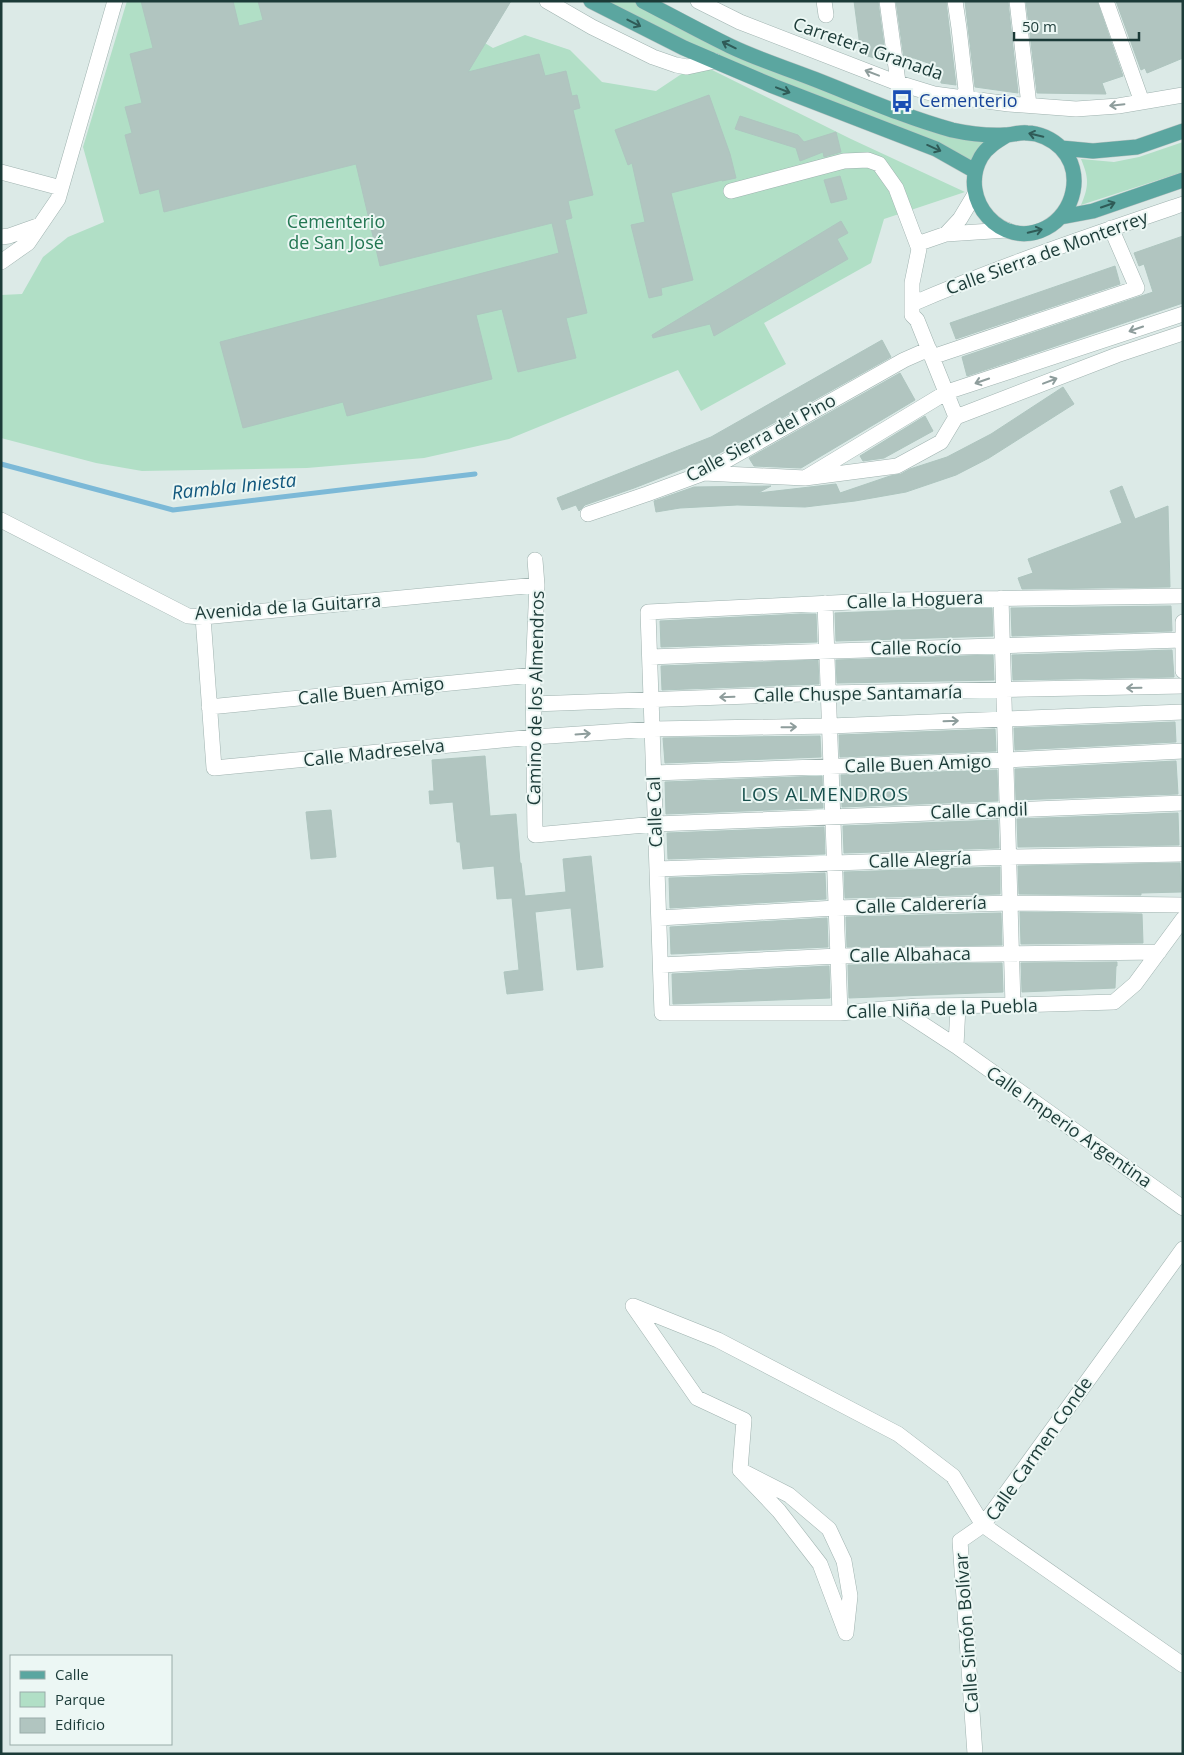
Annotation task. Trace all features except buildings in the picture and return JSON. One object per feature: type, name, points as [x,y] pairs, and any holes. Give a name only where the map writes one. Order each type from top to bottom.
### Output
[{"type":"main road","points":[[591,1],[684,48],[772,86],[936,148],[975,171]]},
{"type":"main road","points":[[643,1],[730,46],[892,109],[962,132],[983,135],[1007,135],[1026,132],[1045,137],[1061,148],[1071,164],[1074,182],[1071,201],[1061,217],[1045,228],[1026,233],[1007,230],[993,222],[982,210],[975,194],[975,171],[982,156],[993,144],[1007,135]]},
{"type":"main road","points":[[1061,148],[1093,151],[1138,147],[1183,131]]},
{"type":"main road","points":[[1061,217],[1092,211],[1183,180]]},
{"type":"street","points":[[1,262],[28,243],[58,200],[115,1]]},
{"type":"street","points":[[548,1],[592,27],[653,57],[676,66],[687,67],[715,61]]},
{"type":"street","name":"Carretera Granada","points":[[698,1],[718,6],[740,22],[934,94],[1029,106],[1076,109],[1118,106],[1183,95]]},
{"type":"street","points":[[887,1],[898,82]]},
{"type":"street","points":[[955,1],[967,99]]},
{"type":"street","points":[[1017,1],[1029,106]]},
{"type":"street","points":[[1106,1],[1142,102]]},
{"type":"street","points":[[731,191],[844,162],[868,160],[879,164],[896,188],[917,244],[918,249],[912,283],[912,315],[916,320],[956,417]]},
{"type":"street","points":[[1,172],[62,188]]},
{"type":"street","points":[[946,234],[960,219],[975,194]]},
{"type":"street","name":"Calle Sierra de Monterrey","points":[[912,304],[955,285],[1183,204]]},
{"type":"street","points":[[1,237],[40,225]]},
{"type":"street","name":"Calle Sierra del Pino","points":[[588,514],[704,473],[904,360],[1137,288],[1111,228]]},
{"type":"street","points":[[917,244],[946,234],[1007,230]]},
{"type":"street","points":[[805,478],[947,392],[1183,314]]},
{"type":"street","points":[[704,473],[805,478],[897,466],[941,442],[956,417],[1117,355],[1183,332]]},
{"type":"street","name":"Avenida de la Guitarra","points":[[1,520],[188,616],[203,617],[537,585]]},
{"type":"street","name":"Camino de los Almendros","points":[[535,560],[537,585],[533,675],[535,835]]},
{"type":"street","name":"Calle la Hoguera","points":[[648,612],[825,603],[1001,598],[1183,596]]},
{"type":"street","points":[[1001,598],[1013,1005]]},
{"type":"street","points":[[825,603],[840,1013]]},
{"type":"street","name":"Calle Cal","points":[[648,612],[662,1013]]},
{"type":"street","points":[[203,617],[209,707]]},
{"type":"street","points":[[1183,622],[1183,671]]},
{"type":"street","name":"Calle Rocío","points":[[650,657],[1182,640]]},
{"type":"street","name":"Calle Buen Amigo","points":[[209,707],[533,675]]},
{"type":"street","name":"Calle Chuspe Santamaría","points":[[533,704],[828,693],[1183,686]]},
{"type":"street","name":"Calle Madreselva","points":[[209,707],[214,768],[534,737]]},
{"type":"street","name":"Calle Chuspe Santamaría","points":[[534,737],[652,729],[830,726],[1183,712]]},
{"type":"street","name":"Calle Buen Amigo","points":[[654,773],[1183,752]]},
{"type":"street","name":"Calle Candil","points":[[535,835],[656,824],[1183,803]]},
{"type":"street","name":"Calle Alegría","points":[[657,869],[1009,857],[1183,854]]},
{"type":"street","name":"Calle Calderería","points":[[659,918],[836,908],[1010,903],[1183,906]]},
{"type":"street","name":"Calle Niña de la Puebla","points":[[662,1013],[840,1013],[898,1008],[1114,1002],[1135,984],[1183,919]]},
{"type":"street","name":"Calle Albahaca","points":[[661,965],[838,956],[1159,952]]},
{"type":"street","points":[[956,1046],[958,1006]]},
{"type":"street","name":"Calle Imperio Argentina","points":[[898,1008],[956,1046],[1183,1208]]},
{"type":"street","name":"Calle Carmen Conde","points":[[1183,1249],[984,1525],[1183,1665]]},
{"type":"street","points":[[740,1470],[789,1495],[829,1529],[844,1561],[850,1596],[846,1633],[820,1564],[780,1511],[740,1470],[744,1420],[697,1398],[632,1306],[718,1340],[898,1434],[953,1476],[984,1525]]},
{"type":"street","name":"Calle Simón Bolívar","points":[[975,1754],[960,1541],[984,1525]]},
{"type":"green space","name":"Cementerio de San José","points":[[127,1],[416,1],[493,48],[525,35],[570,50],[602,82],[656,91],[698,63],[851,139],[965,192],[884,219],[871,263],[764,323],[786,364],[701,411],[678,370],[509,439],[424,458],[307,468],[142,471],[96,463],[1,438],[1,295],[22,294],[43,257],[68,237],[104,222],[83,147]]},
{"type":"green space","points":[[591,1],[643,1],[917,119],[1007,135],[975,171]]},
{"type":"green space","points":[[1183,142],[1183,172],[1081,205],[1086,192],[1087,182],[1086,172],[1081,159],[1114,162],[1139,157]]},
{"type":"waterway","name":"Rambla Iniesta","points":[[1,464],[173,510],[475,474]]},
{"type":"place","name":"Cementerio","points":[[902,101]]},
{"type":"district","name":"LOS ALMENDROS","points":[[825,794]]}]
